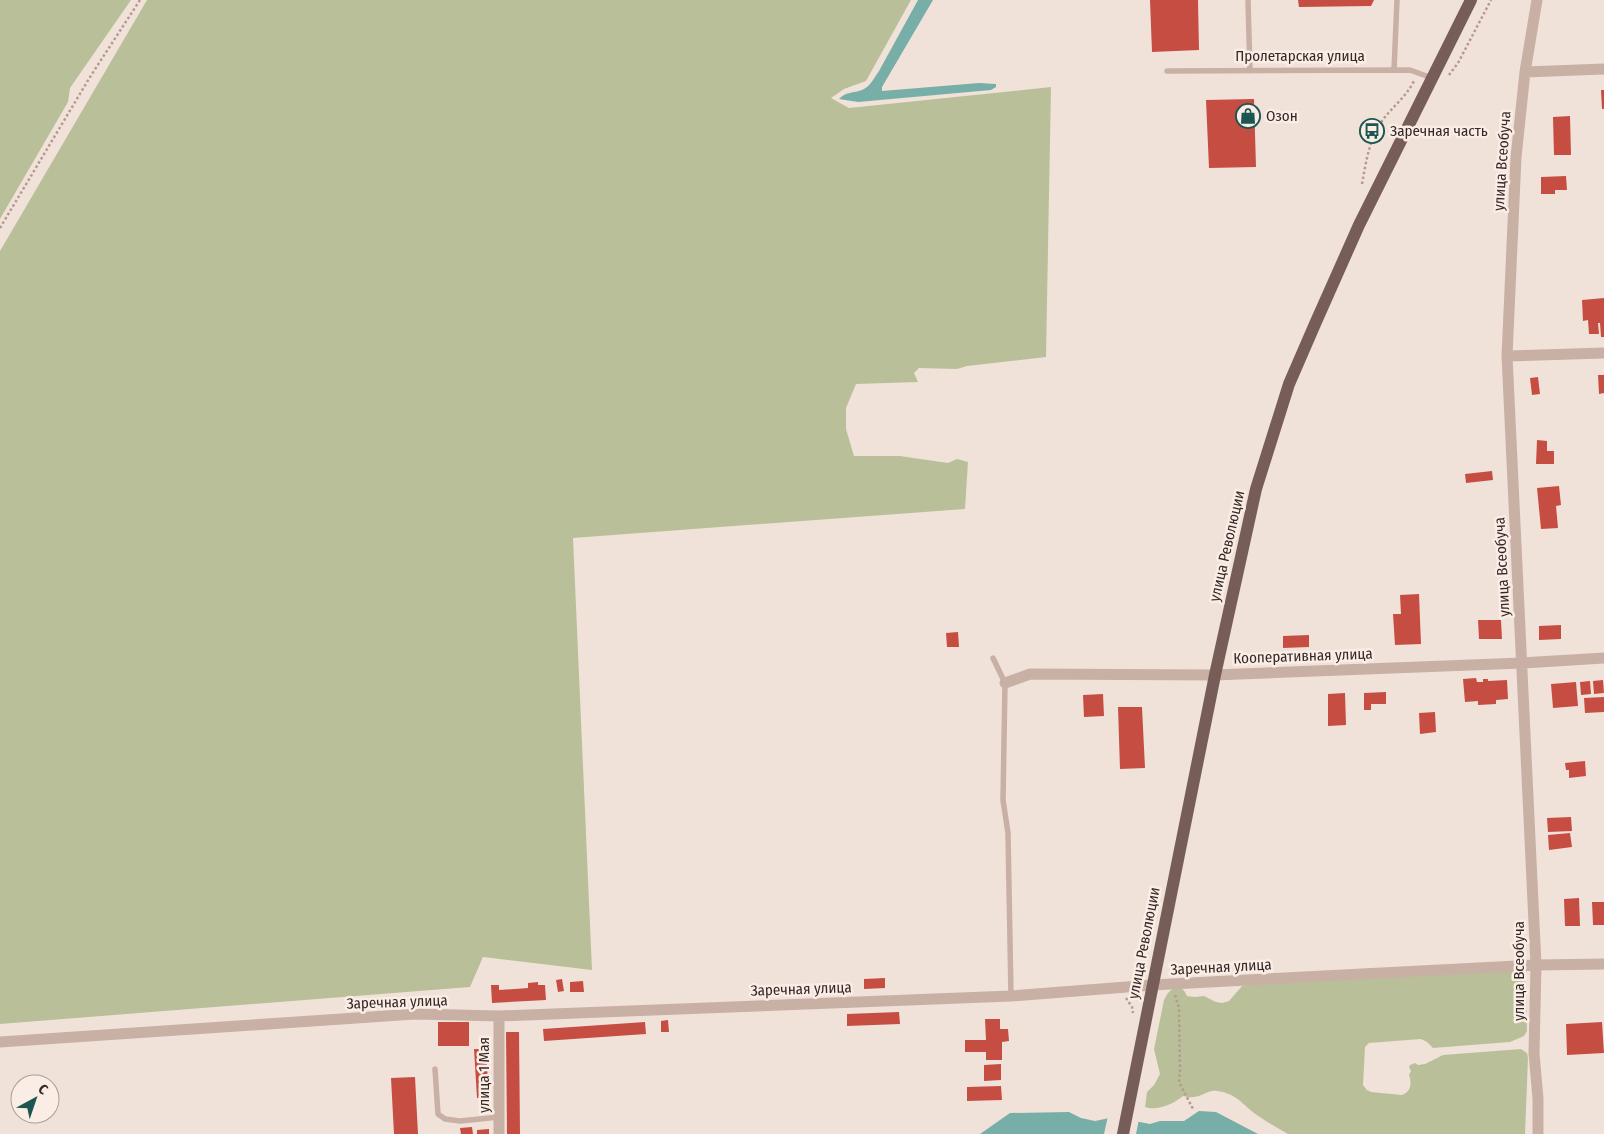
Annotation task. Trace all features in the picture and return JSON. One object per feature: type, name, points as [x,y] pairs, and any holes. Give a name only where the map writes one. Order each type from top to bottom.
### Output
[{"type":"main road","name":"улица Революции","points":[[1123,1134],[1215,675],[1256,489],[1290,384],[1359,225],[1471,0]]},
{"type":"street","name":"улица Всеобуча","points":[[1537,0],[1525,72],[1516,157],[1507,356],[1536,965],[1534,1053],[1538,1099],[1538,1134]]},
{"type":"street","points":[[1525,72],[1604,69]]},
{"type":"street","points":[[1507,356],[1604,353]]},
{"type":"street","name":"Кооперативная улица","points":[[1005,683],[1030,674],[1215,675],[1604,658]]},
{"type":"street","name":"Заречная улица","points":[[0,1042],[415,1014],[499,1016],[1011,996],[1170,984],[1536,965],[1604,964]]},
{"type":"street","name":"улица 1 Мая","points":[[498,1134],[499,1016]]},
{"type":"lane","points":[[1248,0],[1250,71]]},
{"type":"lane","points":[[1394,70],[1398,0]]},
{"type":"lane","name":"Пролетарская улица","points":[[1167,72],[1410,70],[1432,78]]},
{"type":"lane","points":[[994,658],[1005,683],[1003,800],[1008,832],[1011,996]]},
{"type":"lane","points":[[435,1069],[438,1114],[445,1119],[460,1121],[499,1117]]},
{"type":"path","points":[[0,228],[90,77],[140,0]]},
{"type":"path","points":[[1446,79],[1458,63],[1491,0]]},
{"type":"path","points":[[1362,184],[1371,140],[1382,120],[1409,91]]},
{"type":"path","points":[[1170,984],[1179,1008],[1180,1071],[1178,1082],[1193,1109]]},
{"type":"path","points":[[1107,988],[1126,999],[1132,1007],[1134,1014]]},
{"type":"green space","points":[[0,0],[131,0],[70,88],[68,102],[0,219]]},
{"type":"green space","points":[[147,0],[911,0],[866,81],[844,89],[831,98],[849,108],[1051,87],[1046,357],[967,366],[957,369],[919,368],[914,373],[918,382],[856,384],[846,408],[846,429],[854,456],[900,456],[948,463],[957,459],[968,462],[965,509],[573,538],[592,970],[483,957],[470,987],[0,1024],[0,251]]},
{"type":"green space","points":[[1514,971],[1522,975],[1526,983],[1527,1031],[1524,1036],[1510,1042],[1433,1048],[1421,1039],[1369,1043],[1365,1047],[1363,1085],[1371,1092],[1402,1095],[1409,1089],[1409,1075],[1411,1071],[1409,1067],[1415,1063],[1418,1065],[1425,1064],[1443,1055],[1521,1049],[1527,1053],[1528,1058],[1525,1134],[1288,1134],[1258,1116],[1234,1096],[1217,1091],[1194,1097],[1183,1096],[1175,1102],[1160,1107],[1145,1107],[1147,1092],[1154,1085],[1160,1074],[1154,1049],[1164,1000],[1174,987],[1182,989],[1187,996],[1204,996],[1222,1003],[1229,1001],[1242,986],[1255,984]]},
{"type":"water","points":[[918,0],[933,0],[882,87],[882,91],[979,83],[996,84],[996,87],[991,90],[858,102],[839,99],[847,94],[865,89],[872,82]]},
{"type":"water","points":[[1199,1111],[1216,1112],[1258,1134],[980,1134],[1010,1113],[1069,1112],[1081,1118],[1095,1121],[1114,1117],[1150,1124],[1160,1121],[1184,1121]]},
{"type":"pier","points":[[1115,1115],[1139,1119],[1136,1134],[1104,1134],[1108,1116]]},
{"type":"building","points":[[1150,0],[1198,0],[1199,50],[1152,52]]},
{"type":"building","points":[[1298,0],[1374,0],[1371,6],[1299,7]]},
{"type":"building","points":[[1601,90],[1604,90],[1604,109],[1602,109]]},
{"type":"building","points":[[1254,99],[1256,167],[1209,168],[1206,100]]},
{"type":"building","points":[[1570,116],[1571,155],[1554,155],[1553,117]]},
{"type":"building","points":[[1566,176],[1567,190],[1555,190],[1555,194],[1541,194],[1541,177]]},
{"type":"building","points":[[1604,298],[1604,337],[1601,337],[1600,323],[1598,323],[1599,334],[1589,334],[1588,320],[1583,321],[1582,300]]},
{"type":"building","points":[[1598,375],[1604,375],[1604,393],[1599,394]]},
{"type":"building","points":[[1538,377],[1540,394],[1532,395],[1530,378]]},
{"type":"building","points":[[1537,440],[1547,441],[1547,451],[1554,451],[1554,464],[1536,464]]},
{"type":"building","points":[[1492,471],[1493,480],[1466,483],[1465,474]]},
{"type":"building","points":[[1559,486],[1561,505],[1556,506],[1558,528],[1541,529],[1537,488]]},
{"type":"building","points":[[1419,594],[1421,644],[1395,645],[1393,614],[1401,614],[1400,595]]},
{"type":"building","points":[[1478,620],[1501,620],[1502,639],[1479,639]]},
{"type":"building","points":[[1561,625],[1561,639],[1539,640],[1539,626]]},
{"type":"building","points":[[958,632],[959,647],[947,647],[946,633]]},
{"type":"building","points":[[1309,635],[1309,647],[1283,648],[1283,636]]},
{"type":"building","points":[[1476,678],[1477,682],[1483,682],[1483,679],[1488,679],[1488,681],[1507,680],[1508,699],[1496,700],[1496,704],[1478,705],[1478,701],[1465,702],[1463,679]]},
{"type":"building","points":[[1603,680],[1604,693],[1594,694],[1593,681]]},
{"type":"building","points":[[1590,681],[1591,694],[1581,695],[1580,682]]},
{"type":"building","points":[[1576,682],[1578,706],[1553,708],[1551,684]]},
{"type":"building","points":[[1386,692],[1386,704],[1371,704],[1371,710],[1364,710],[1364,693]]},
{"type":"building","points":[[1345,693],[1346,725],[1328,726],[1328,694]]},
{"type":"building","points":[[1103,694],[1104,716],[1084,717],[1083,695]]},
{"type":"building","points":[[1604,697],[1604,712],[1585,713],[1584,698]]},
{"type":"building","points":[[1118,707],[1142,707],[1145,768],[1120,769]]},
{"type":"building","points":[[1435,712],[1436,732],[1420,734],[1419,713]]},
{"type":"building","points":[[1585,761],[1586,776],[1569,778],[1569,770],[1566,770],[1565,763]]},
{"type":"building","points":[[1571,817],[1572,831],[1548,832],[1547,818]]},
{"type":"building","points":[[1570,833],[1572,847],[1549,850],[1548,835]]},
{"type":"building","points":[[1579,898],[1580,926],[1565,926],[1564,899]]},
{"type":"building","points":[[1592,902],[1604,902],[1604,925],[1593,925]]},
{"type":"building","points":[[885,978],[885,988],[864,989],[864,979]]},
{"type":"building","points":[[562,979],[564,991],[558,992],[556,980]]},
{"type":"building","points":[[583,981],[584,992],[570,992],[570,982]]},
{"type":"building","points":[[538,982],[538,985],[545,985],[546,1000],[492,1003],[491,985],[499,985],[499,990],[528,988],[528,983]]},
{"type":"building","points":[[899,1012],[900,1024],[847,1026],[847,1014]]},
{"type":"building","points":[[985,1019],[1000,1019],[1000,1029],[1008,1029],[1009,1041],[1002,1042],[1002,1060],[986,1060],[986,1052],[965,1052],[965,1040],[986,1040]]},
{"type":"building","points":[[668,1020],[669,1032],[661,1032],[661,1021]]},
{"type":"building","points":[[438,1022],[469,1022],[469,1046],[438,1046]]},
{"type":"building","points":[[645,1022],[646,1034],[544,1041],[543,1029]]},
{"type":"building","points":[[1602,1022],[1604,1053],[1567,1055],[1566,1024]]},
{"type":"building","points":[[506,1032],[519,1032],[520,1134],[507,1134]]},
{"type":"building","points":[[474,1049],[486,1049],[489,1097],[477,1098]]},
{"type":"building","points":[[1001,1064],[1001,1080],[984,1081],[984,1065]]},
{"type":"building","points":[[415,1077],[418,1134],[394,1134],[391,1078]]},
{"type":"building","points":[[1001,1086],[1002,1100],[967,1101],[967,1087]]},
{"type":"building","points":[[472,1127],[473,1134],[461,1134],[460,1128]]},
{"type":"building","points":[[489,1129],[489,1134],[477,1134],[477,1130]]},
{"type":"place","name":"Озон","points":[[1248,116]]},
{"type":"place","name":"Заречная часть","points":[[1372,131]]}]
